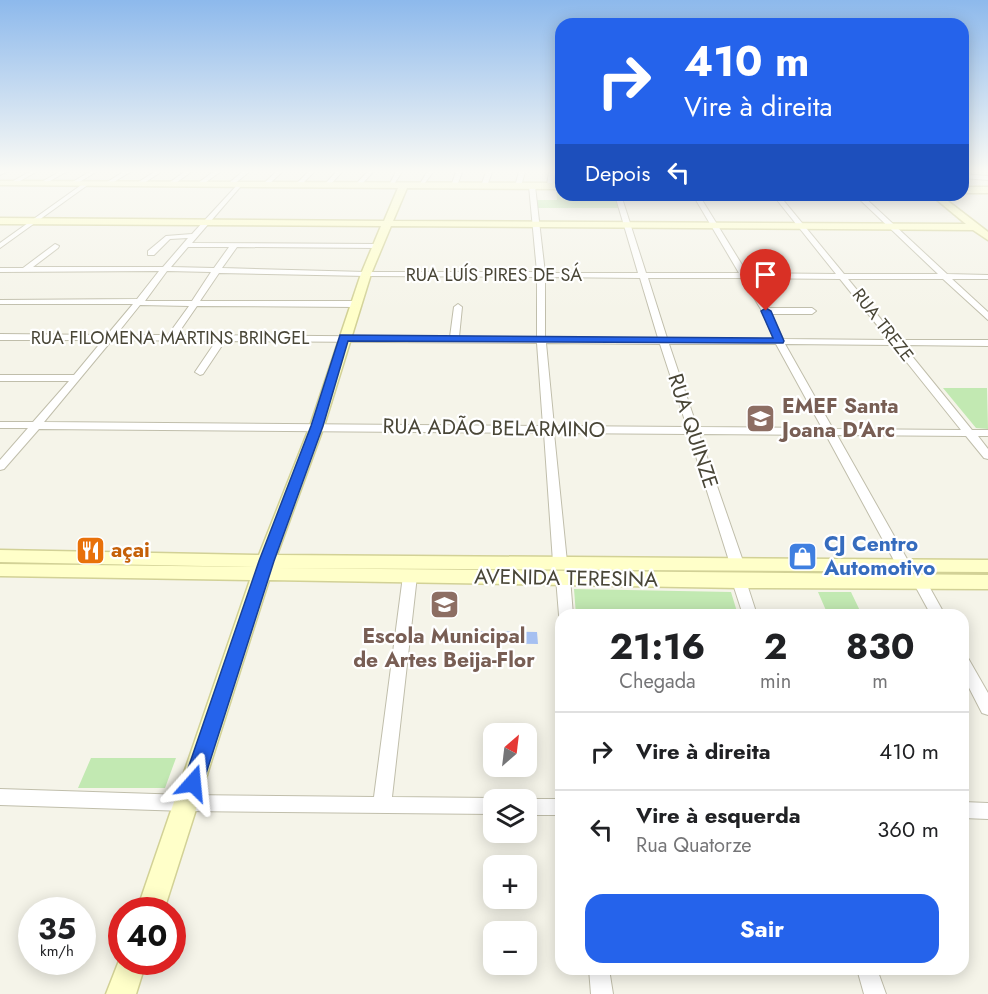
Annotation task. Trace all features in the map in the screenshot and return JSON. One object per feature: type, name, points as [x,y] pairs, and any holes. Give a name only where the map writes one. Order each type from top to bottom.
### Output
[{"type":"main road","points":[[154,897],[264,567],[317,426],[366,274],[389,218]]},
{"type":"main road","points":[[965,218],[988,237]]},
{"type":"main road","points":[[0,221],[892,227],[988,225]]},
{"type":"main road","points":[[976,227],[988,230]]},
{"type":"main road","name":"AVENIDA TERESINA","points":[[0,556],[161,566]]},
{"type":"main road","name":"AVENIDA TERESINA","points":[[0,570],[210,566],[738,572],[812,573],[920,582],[988,582]]},
{"type":"main road","name":"AVENIDA TERESINA","points":[[812,573],[904,566],[988,566]]},
{"type":"main road","name":"AVENIDA TERESINA","points":[[264,567],[410,576],[561,570]]},
{"type":"main road","points":[[121,994],[128,975]]},
{"type":"street","points":[[0,246],[39,218]]},
{"type":"street","points":[[0,467],[210,218]]},
{"type":"street","points":[[536,218],[542,275],[541,339],[565,609]]},
{"type":"street","name":"RUA QUINZE","points":[[626,218],[748,609]]},
{"type":"street","points":[[710,218],[766,311],[779,341],[904,566]]},
{"type":"street","name":"RUA TREZE","points":[[796,218],[988,456]]},
{"type":"street","points":[[883,218],[988,317]]},
{"type":"street","points":[[151,253],[169,236],[195,236]]},
{"type":"street","points":[[187,245],[378,246]]},
{"type":"street","points":[[171,337],[195,304],[215,270],[235,245]]},
{"type":"street","points":[[25,270],[55,246]]},
{"type":"street","name":"RUA LUÍS PIRES DE SÁ","points":[[0,270],[165,269],[366,274],[988,278]]},
{"type":"street","points":[[0,302],[357,304]]},
{"type":"street","points":[[454,338],[458,307]]},
{"type":"street","points":[[766,311],[812,311]]},
{"type":"street","name":"RUA FILOMENA MARTINS BRINGEL","points":[[0,338],[454,338],[988,343]]},
{"type":"street","points":[[200,372],[224,338]]},
{"type":"street","points":[[0,378],[77,378]]},
{"type":"street","name":"RUA ADÃO BELARMINO","points":[[0,425],[988,433]]},
{"type":"street","points":[[382,804],[410,576]]},
{"type":"street","points":[[920,582],[935,609]]},
{"type":"street","points":[[969,673],[988,708]]},
{"type":"street","points":[[0,797],[186,803],[483,806]]},
{"type":"street","points":[[537,807],[555,807]]},
{"type":"street","points":[[969,810],[988,811]]},
{"type":"street","points":[[600,975],[602,994]]},
{"type":"street","points":[[869,975],[875,994]]},
{"type":"green space","points":[[943,388],[987,388],[988,429],[976,428]]},
{"type":"green space","points":[[574,589],[731,592],[736,609],[576,609]]},
{"type":"green space","points":[[818,592],[851,592],[859,609],[825,609]]},
{"type":"green space","points":[[91,758],[176,758],[165,788],[78,788]]},
{"type":"water","points":[[481,631],[537,632],[538,644],[480,643]]},
{"type":"place","name":"EMEF Santa Joana D'Arc","points":[[761,418]]},
{"type":"place","name":"açai","points":[[90,550]]},
{"type":"place","name":"CJ Centro Automotivo","points":[[803,556]]},
{"type":"place","name":"Escola Municipal de Artes Beija-Flor","points":[[444,605]]},
{"type":"route","points":[[193,783],[266,561],[317,426],[344,338],[779,341],[766,311]]}]
